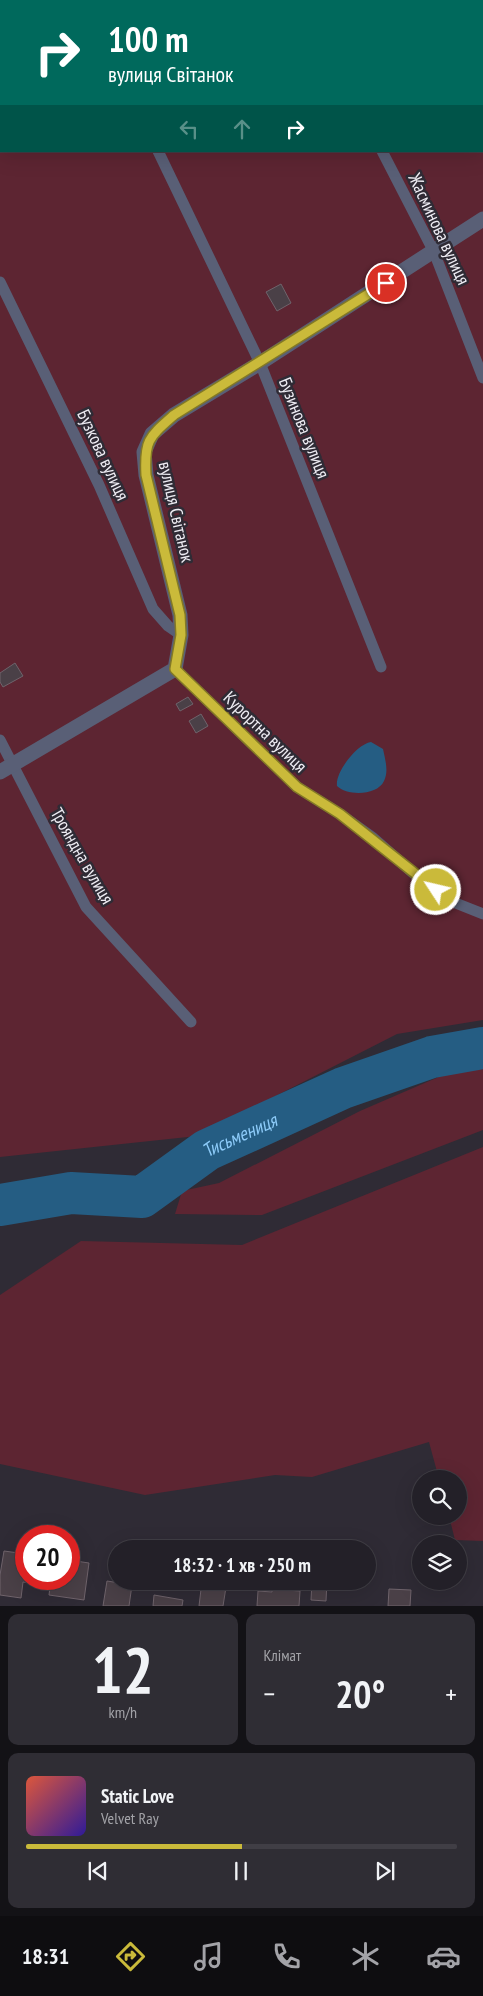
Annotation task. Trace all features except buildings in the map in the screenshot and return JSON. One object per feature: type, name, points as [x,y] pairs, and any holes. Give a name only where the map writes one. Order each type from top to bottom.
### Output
[{"type":"street","name":"вулиця Світанок","points":[[175,669],[181,635],[180,615],[146,475],[144,452],[152,434],[174,415],[260,363],[483,219]]},
{"type":"street","points":[[6,768],[175,669]]},
{"type":"lane","name":"Бузинова вулиця","points":[[158,152],[260,363],[381,668]]},
{"type":"lane","name":"Жасминова вулиця","points":[[383,152],[434,252],[483,378]]},
{"type":"lane","name":"Бузкова вулиця","points":[[0,282],[99,485],[153,609],[168,626],[181,635]]},
{"type":"lane","name":"Курортна вулиця","points":[[175,669],[297,787],[372,837],[420,880],[453,902],[483,914]]},
{"type":"lane","name":"Трояндна вулиця","points":[[0,740],[6,768],[86,907],[191,1022]]},
{"type":"shaded area","points":[[0,152],[483,152],[483,1020],[397,1034],[197,1136],[0,1157]]},
{"type":"shaded area","points":[[483,1064],[483,1130],[262,1215],[175,1214],[182,1191],[219,1183],[360,1111],[464,1066]]},
{"type":"shaded area","points":[[483,1147],[483,1541],[467,1540],[467,1535],[454,1535],[451,1525],[467,1525],[467,1470],[437,1470],[429,1442],[312,1477],[275,1475],[145,1495],[0,1464],[0,1295],[81,1241],[242,1245]]},
{"type":"water","points":[[371,742],[383,749],[386,761],[384,781],[375,790],[362,793],[348,792],[337,786],[337,780],[343,766],[354,753],[365,744]]},
{"type":"waterway","name":"Тисьмениця","points":[[0,1205],[71,1193],[142,1197],[207,1150],[343,1088],[432,1057],[483,1048]]},
{"type":"route","points":[[386,283],[174,415],[152,434],[144,452],[146,475],[180,615],[181,635],[175,669],[297,787],[372,837],[420,880],[436,890]]}]
